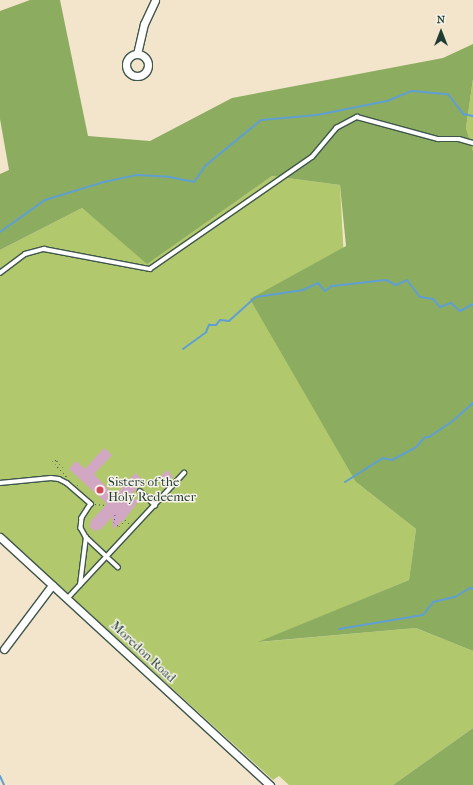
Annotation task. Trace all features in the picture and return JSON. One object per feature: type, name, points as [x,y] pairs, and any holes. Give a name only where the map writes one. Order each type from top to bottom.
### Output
[{"type":"street","points":[[137,54],[144,24],[155,0]]},
{"type":"street","name":"Moredon Road","points":[[0,537],[270,785]]},
{"type":"street","points":[[4,649],[52,585]]},
{"type":"lane","points":[[0,273],[25,254],[44,248],[150,269],[312,157],[336,128],[357,117],[438,139],[459,139],[473,142]]},
{"type":"lane","points":[[67,599],[184,473]]},
{"type":"lane","points":[[0,483],[51,478],[59,478],[67,483],[91,504],[82,518],[81,528],[86,537],[118,567]]},
{"type":"lane","points":[[140,491],[155,505]]},
{"type":"lane","points":[[80,586],[86,537]]},
{"type":"path","points":[[63,467],[56,460],[52,461],[76,486],[80,482]]},
{"type":"path","points":[[95,505],[99,503],[106,505]]},
{"type":"path","points":[[114,523],[115,513]]},
{"type":"path","points":[[117,525],[119,526],[125,520],[130,524],[128,527],[130,531]]},
{"type":"green space","points":[[30,0],[60,0],[88,136],[150,141],[232,98],[443,58],[473,44],[473,79],[466,128],[473,151],[473,651],[416,628],[258,642],[409,580],[416,529],[356,482],[250,299],[346,246],[340,185],[272,176],[147,264],[82,208],[0,250],[0,174],[9,170],[0,119],[0,11]]},
{"type":"green space","points":[[473,79],[473,151],[466,128]]},
{"type":"green space","points":[[272,176],[340,185],[356,482],[416,529],[409,580],[260,642],[416,628],[473,651],[473,728],[393,785],[289,785],[279,776],[273,780],[0,532],[0,250],[82,208],[147,263]]},
{"type":"green space","points":[[473,728],[473,785],[393,785]]},
{"type":"building","name":"Sisters of the Holy Redeemer","points":[[104,448],[112,455],[94,474],[115,496],[135,473],[144,481],[131,495],[138,502],[124,520],[113,529],[112,517],[101,529],[95,531],[90,527],[91,521],[107,504],[69,469],[76,461],[85,469]]},
{"type":"building","points":[[167,470],[173,477],[164,484],[159,478]]},
{"type":"waterway","points":[[0,232],[45,200],[104,182],[136,175],[169,177],[194,182],[205,166],[261,120],[317,115],[387,101],[412,91],[448,94],[463,114],[473,116]]},
{"type":"waterway","points":[[183,349],[206,332],[209,325],[216,325],[220,320],[229,321],[256,297],[303,290],[318,283],[325,291],[332,286],[386,280],[396,285],[407,280],[420,297],[433,299],[440,307],[451,303],[460,311],[473,304]]},
{"type":"waterway","points":[[345,482],[383,458],[392,460],[416,447],[425,437],[429,437],[454,420],[473,403]]},
{"type":"waterway","points":[[339,629],[423,615],[433,602],[455,597],[470,588],[473,589]]},
{"type":"waterway","points":[[0,776],[4,785]]},
{"type":"place","name":"Sisters of the Holy Redeemer","points":[[100,490]]}]
